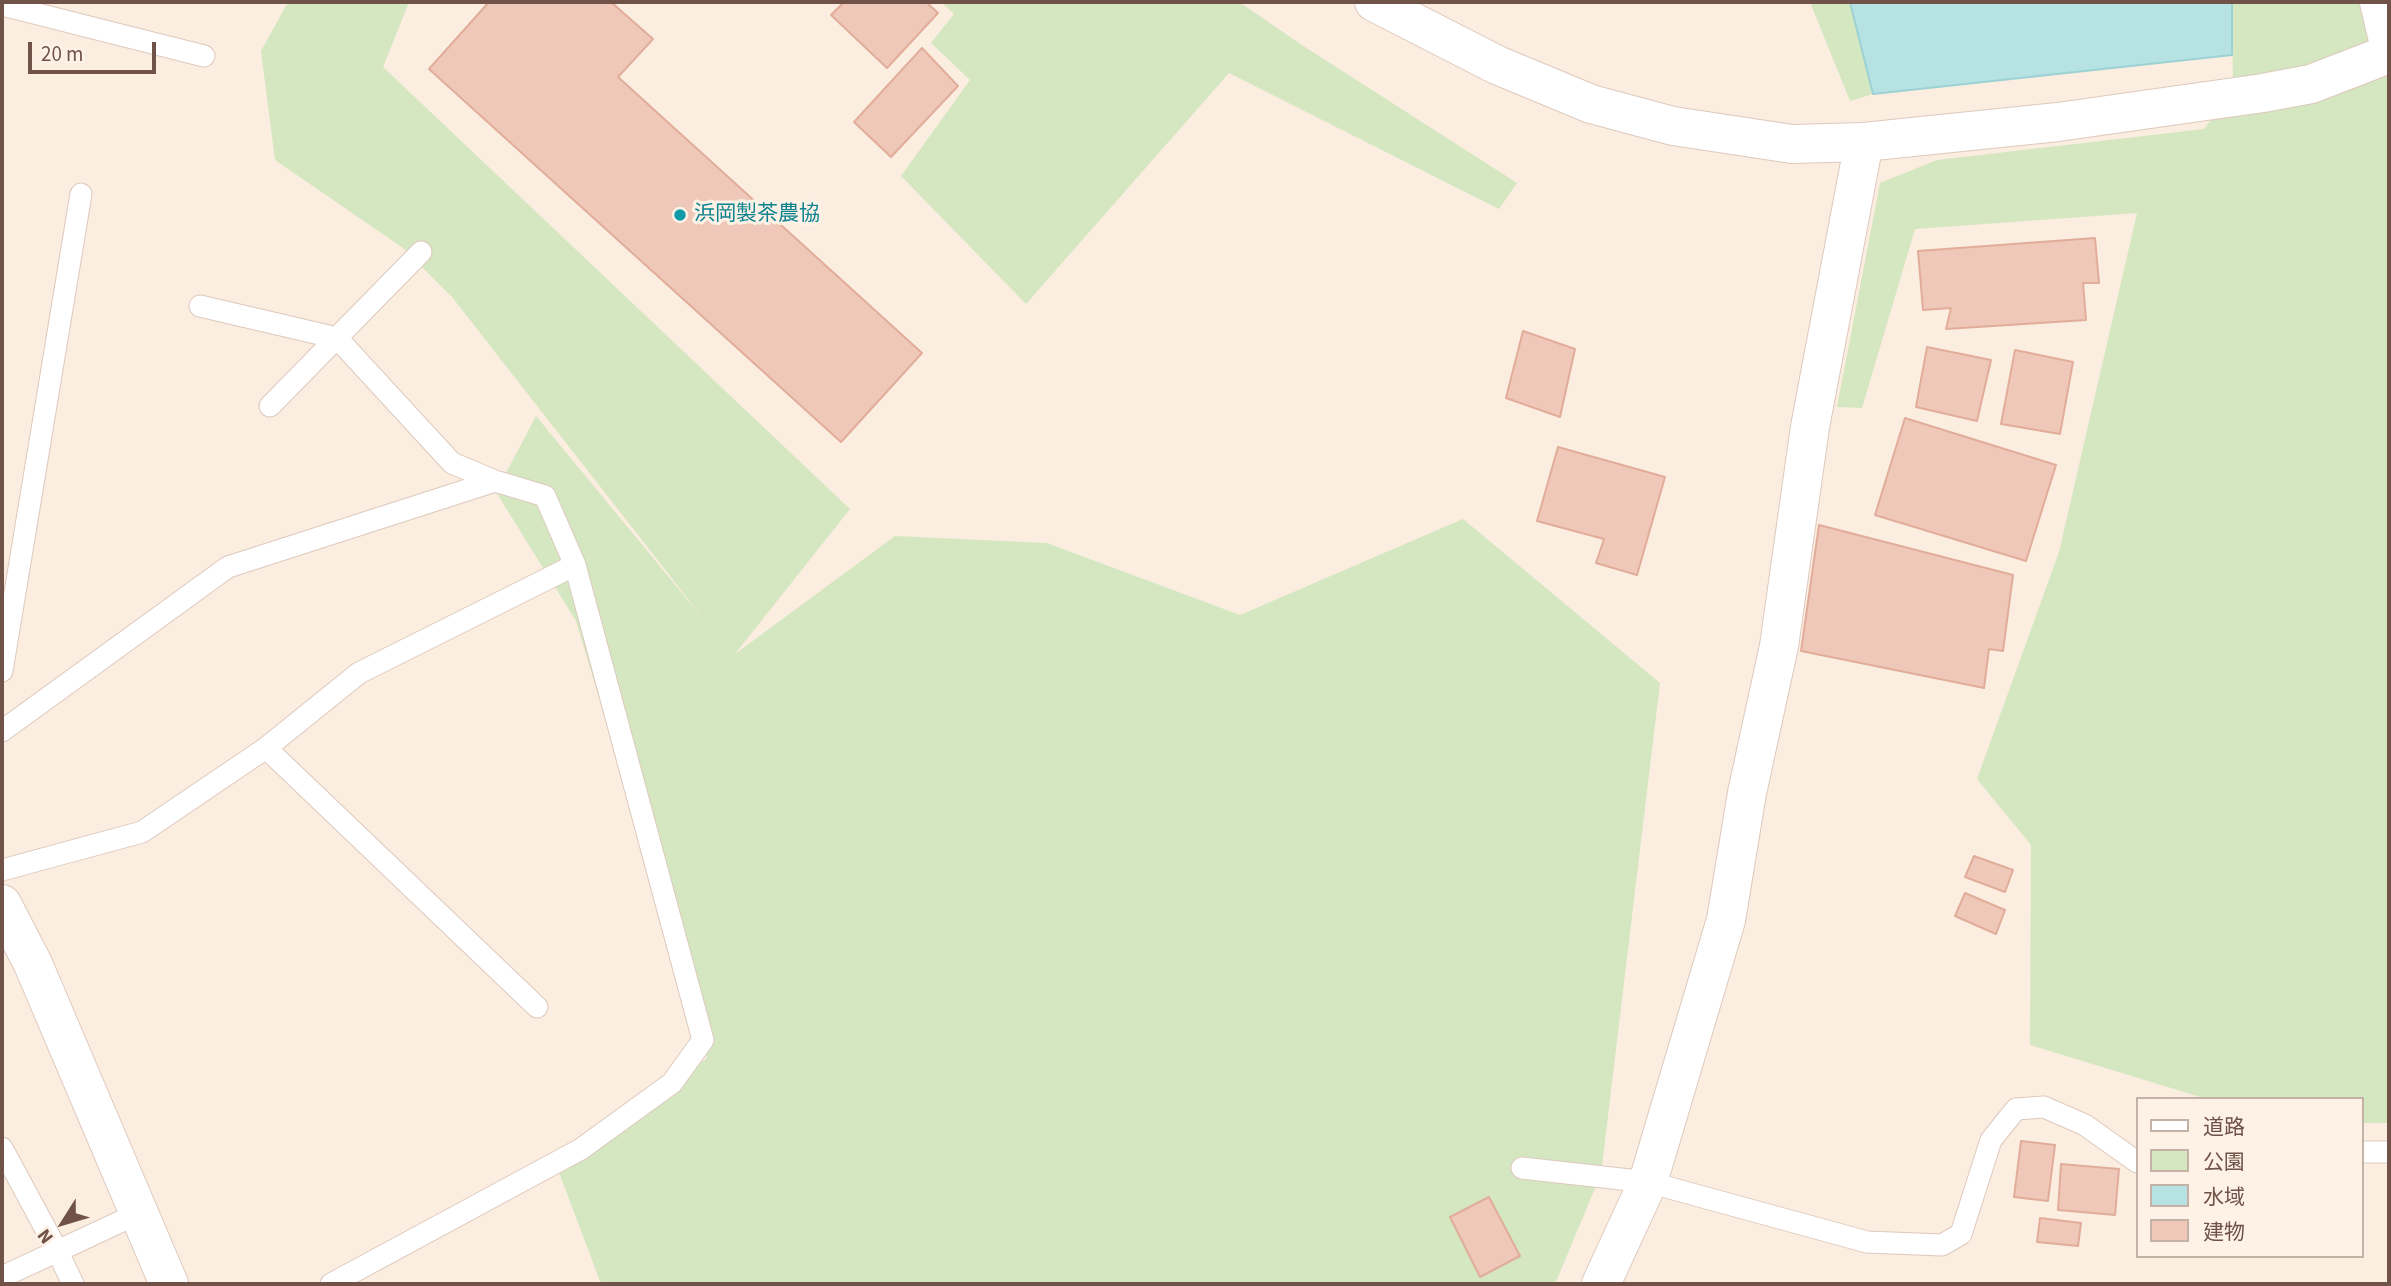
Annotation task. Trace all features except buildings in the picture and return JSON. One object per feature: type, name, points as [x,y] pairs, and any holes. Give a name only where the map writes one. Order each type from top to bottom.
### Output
[{"type":"street","points":[[1374,2],[1497,65],[1591,104],[1673,126],[1792,144],[1864,142],[2059,122],[2263,93],[2311,84],[2389,54]]},
{"type":"street","points":[[2379,2],[2389,44]]},
{"type":"street","points":[[1601,1284],[1647,1182],[1726,920],[1747,793],[1779,646],[1810,427],[1864,142]]},
{"type":"street","points":[[2,904],[33,964],[169,1284]]},
{"type":"lane","points":[[2,5],[204,56]]},
{"type":"lane","points":[[2,671],[81,194]]},
{"type":"lane","points":[[270,406],[421,252]]},
{"type":"lane","points":[[200,306],[337,338],[452,463],[495,481],[545,496],[575,565],[703,1040],[672,1083],[581,1149],[331,1284]]},
{"type":"lane","points":[[5,725],[228,567],[495,481]]},
{"type":"lane","points":[[2,870],[142,832],[266,748],[359,673],[575,565]]},
{"type":"lane","points":[[266,748],[537,1007]]},
{"type":"lane","points":[[2,936],[33,964]]},
{"type":"lane","points":[[1522,1168],[1647,1182],[1867,1241],[1942,1245],[1961,1234],[1991,1140],[2016,1109],[2044,1107],[2085,1125],[2136,1161]]},
{"type":"lane","points":[[2,1148],[58,1252],[72,1284]]},
{"type":"lane","points":[[2363,1152],[2389,1152]]},
{"type":"lane","points":[[2,1277],[139,1213]]},
{"type":"green space","points":[[288,2],[409,2],[383,67],[850,509],[735,654],[895,536],[1047,543],[1240,615],[1463,519],[1660,683],[1601,1174],[1555,1284],[601,1284],[557,1167],[707,1058],[576,621],[496,492],[536,416],[706,622],[452,297],[403,248],[275,160],[261,51]]},
{"type":"green space","points":[[941,2],[1239,2],[1517,183],[1499,209],[1229,73],[1026,304],[901,176],[970,80],[931,43],[954,14]]},
{"type":"green space","points":[[1810,2],[1850,2],[1873,94],[1850,101]]},
{"type":"green space","points":[[2232,2],[2389,2],[2389,1123],[2363,1123],[2363,1097],[2200,1097],[2030,1045],[2031,845],[1977,779],[2059,552],[2137,213],[1915,229],[1862,408],[1837,407],[1880,183],[1937,160],[2204,129],[2233,92]]},
{"type":"water","points":[[1850,2],[2232,2],[2232,55],[1873,94]]},
{"type":"place","name":"浜岡製茶農協","points":[[680,215]]}]
